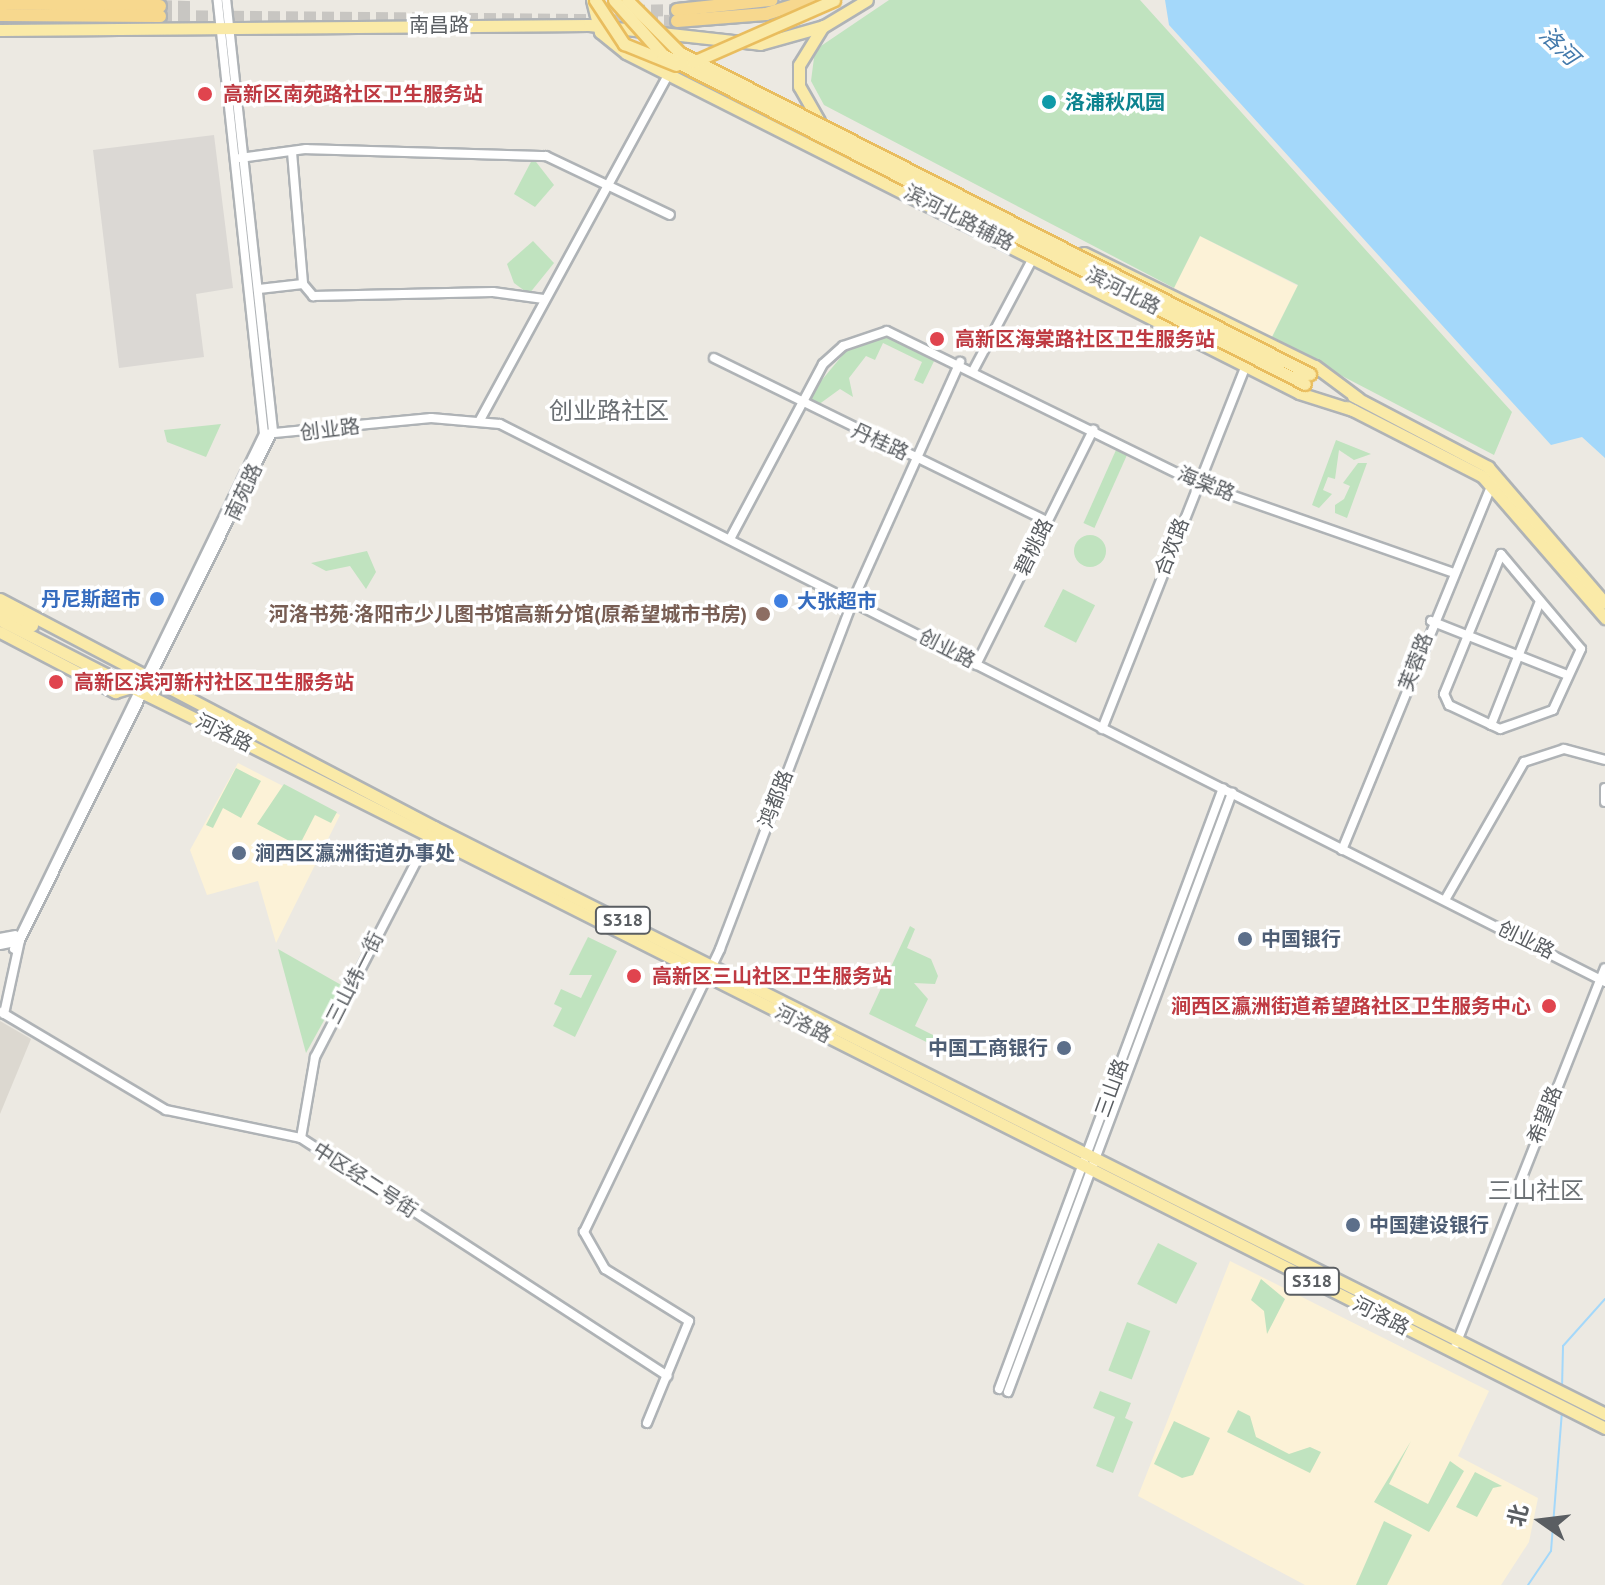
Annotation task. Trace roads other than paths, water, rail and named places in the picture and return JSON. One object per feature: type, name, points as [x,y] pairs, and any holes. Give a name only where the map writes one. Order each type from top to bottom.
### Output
[{"type":"highway","points":[[771,0],[677,15],[766,14],[811,0]]},
{"type":"highway","points":[[0,3],[160,11],[0,15]]},
{"type":"main road","points":[[594,0],[624,44],[659,63],[682,65],[834,0]]},
{"type":"main road","points":[[594,0],[598,25]]},
{"type":"main road","name":"滨河北路","points":[[614,0],[663,55],[1308,379]]},
{"type":"main road","name":"滨河北路辅路","points":[[624,0],[637,29],[677,59],[819,121],[1315,366],[1356,404]]},
{"type":"main road","name":"滨河北路","points":[[624,0],[680,53],[1356,404],[1493,481],[1605,603]]},
{"type":"main road","name":"南昌路","points":[[0,30],[598,25],[760,44],[824,26],[867,0]]},
{"type":"main road","name":"滨河北路辅路","points":[[598,25],[626,53],[1034,256],[1246,366],[1356,404]]},
{"type":"main road","points":[[819,121],[799,86],[799,65],[824,26]]},
{"type":"main road","name":"滨河北路","points":[[1493,481],[1605,618]]},
{"type":"main road","name":"河洛路","points":[[0,599],[432,832]]},
{"type":"main road","points":[[0,609],[34,637]]},
{"type":"main road","points":[[0,620],[34,637]]},
{"type":"main road","name":"河洛路","points":[[0,632],[92,649]]},
{"type":"main road","name":"河洛路","points":[[34,637],[115,692],[138,690],[432,832],[1092,1155],[1605,1414]]},
{"type":"main road","name":"河洛路","points":[[711,970],[1088,1168],[1605,1428]]},
{"type":"street","points":[[218,0],[259,289],[268,432]]},
{"type":"street","points":[[226,0],[222,28],[268,432]]},
{"type":"street","points":[[480,417],[677,59]]},
{"type":"street","points":[[241,158],[292,152],[546,156],[670,215]]},
{"type":"street","points":[[292,152],[303,284]]},
{"type":"street","points":[[974,369],[1046,234]]},
{"type":"street","points":[[259,289],[303,284],[330,301],[447,291],[544,299]]},
{"type":"street","name":"海棠路","points":[[731,537],[797,402],[823,364],[869,335],[904,335],[1197,483],[1451,572]]},
{"type":"street","name":"丹桂路","points":[[714,358],[797,402],[1047,521]]},
{"type":"street","name":"鸿都路","points":[[667,1376],[689,1321],[605,1269],[584,1232],[711,970],[853,600],[912,457],[960,362]]},
{"type":"street","name":"合欢路","points":[[1103,728],[1197,483],[1246,366]]},
{"type":"street","name":"创业路","points":[[268,432],[431,418],[480,417],[731,537],[1227,791],[1603,975]]},
{"type":"street","name":"碧桃路","points":[[977,663],[1093,430]]},
{"type":"street","name":"南苑路","points":[[1,1013],[17,939],[268,432]]},
{"type":"street","name":"芙蓉路","points":[[1343,848],[1451,572],[1493,481]]},
{"type":"street","points":[[1501,554],[1540,601],[1581,649],[1565,674],[1553,710],[1500,729],[1449,705],[1444,694],[1501,554]]},
{"type":"street","points":[[1491,725],[1540,601]]},
{"type":"street","points":[[1431,621],[1565,674]]},
{"type":"street","points":[[1446,898],[1524,762],[1564,749],[1605,760]]},
{"type":"street","points":[[1605,788],[1605,802]]},
{"type":"street","name":"三山路","points":[[1008,1392],[1227,791]]},
{"type":"street","name":"三山纬一街","points":[[301,1138],[315,1057],[432,832]]},
{"type":"street","points":[[0,938],[17,939]]},
{"type":"street","points":[[0,945],[17,939]]},
{"type":"street","name":"希望路","points":[[1452,1352],[1603,975]]},
{"type":"street","name":"中区经二号街","points":[[1,1013],[166,1110],[301,1138],[667,1376]]},
{"type":"street","name":"三山路","points":[[999,1389],[1088,1168]]},
{"type":"street","points":[[647,1423],[667,1376]]},
{"type":"water","name":"洛河","points":[[1165,0],[1605,0],[1605,458],[1582,437],[1551,445],[1169,25]]},
{"type":"waterway","points":[[1562,1388],[1563,1346],[1605,1299]]},
{"type":"waterway","points":[[1528,1585],[1551,1551],[1562,1410]]},
{"type":"tunnel","points":[[160,6],[194,7]]},
{"type":"tunnel","points":[[633,11],[677,10]]},
{"type":"tunnel","points":[[160,16],[677,21]]},
{"type":"place","name":"高新区南苑路社区卫生服务站","points":[[205,94]]},
{"type":"place","name":"洛浦秋风园","points":[[1049,102]]},
{"type":"place","name":"高新区海棠路社区卫生服务站","points":[[937,339]]},
{"type":"place","name":"丹尼斯超市","points":[[157,599]]},
{"type":"place","name":"大张超市","points":[[781,601]]},
{"type":"place","name":"河洛书苑·洛阳市少儿图书馆高新分馆(原希望城市书房)","points":[[763,614]]},
{"type":"place","name":"高新区滨河新村社区卫生服务站","points":[[56,682]]},
{"type":"place","name":"涧西区瀛洲街道办事处","points":[[239,853]]},
{"type":"place","name":"中国银行","points":[[1245,939]]},
{"type":"place","name":"高新区三山社区卫生服务站","points":[[634,976]]},
{"type":"place","name":"涧西区瀛洲街道希望路社区卫生服务中心","points":[[1549,1006]]},
{"type":"place","name":"中国工商银行","points":[[1064,1048]]},
{"type":"place","name":"中国建设银行","points":[[1353,1225]]},
{"type":"district","name":"创业路社区","points":[[609,411]]},
{"type":"district","name":"三山社区","points":[[1536,1191]]}]
